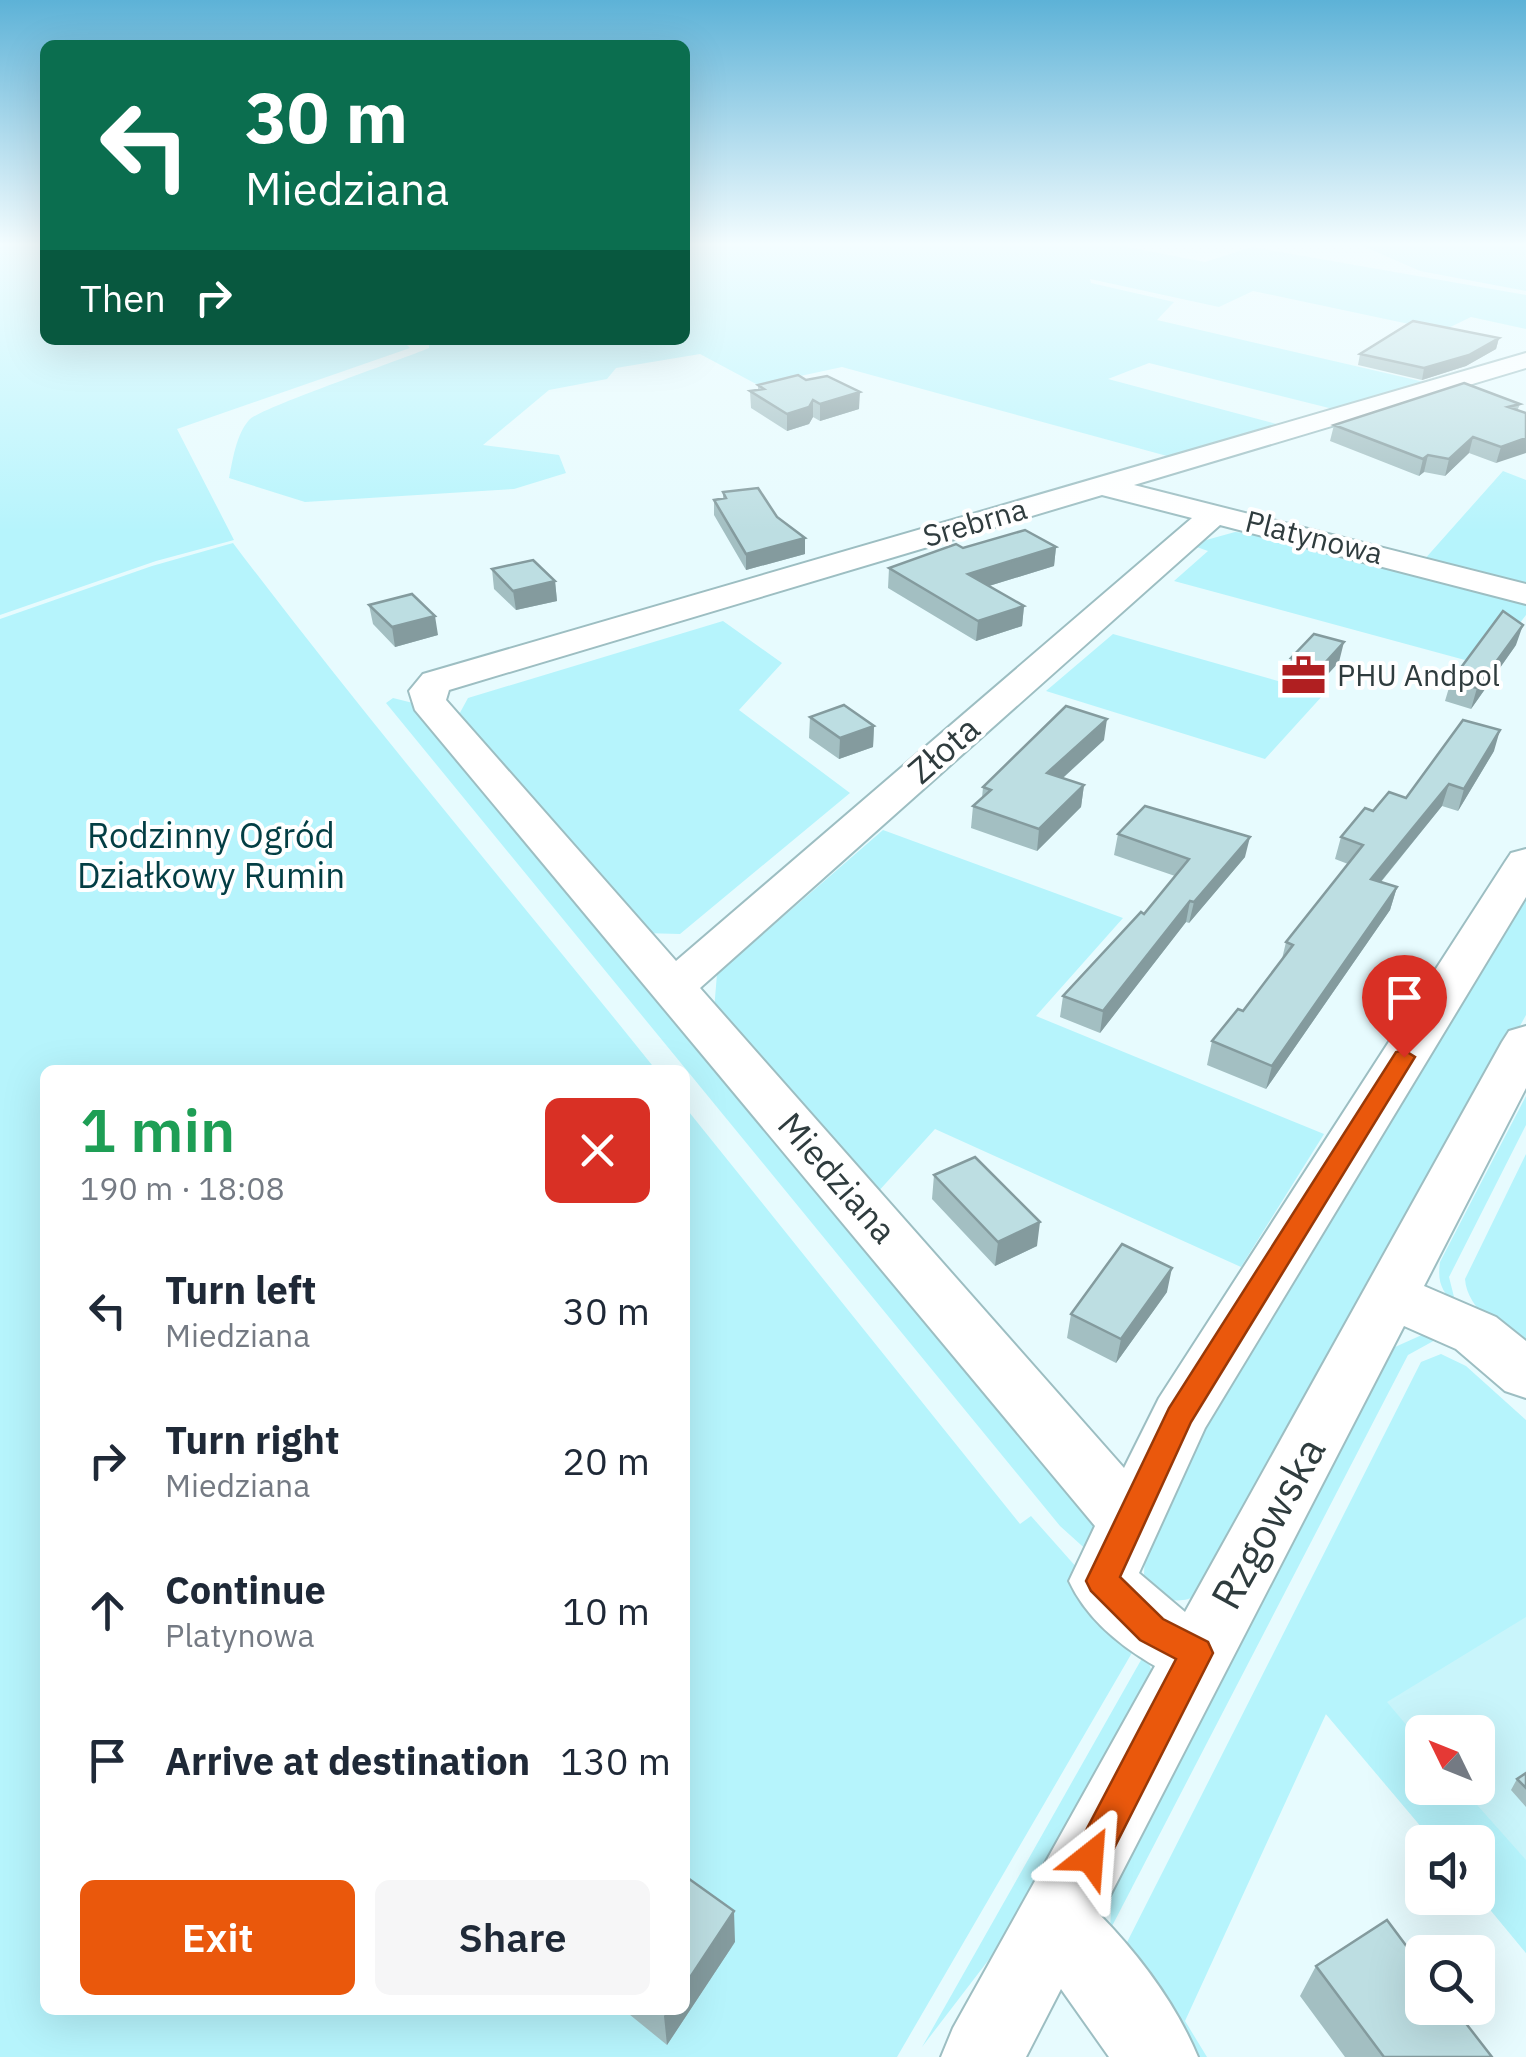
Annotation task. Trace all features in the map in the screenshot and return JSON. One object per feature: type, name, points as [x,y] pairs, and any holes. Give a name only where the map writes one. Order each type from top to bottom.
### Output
[{"type":"street","name":"Srebrna","points":[[427,692],[436,682],[1526,360]]},
{"type":"street","name":"Platynowa","points":[[1100,486],[1526,594]]},
{"type":"street","name":"Złota","points":[[674,987],[1215,514]]},
{"type":"street","name":"Miedziana","points":[[427,692],[428,702],[1130,1521]]},
{"type":"street","points":[[1196,1653],[1152,1629],[1102,1581],[1180,1416],[1526,862]]},
{"type":"street","name":"Rzgowska","points":[[982,2057],[1526,1042]]},
{"type":"street","points":[[1392,1296],[1476,1333],[1526,1374]]},
{"type":"street","points":[[1055,1924],[1099,1971],[1157,2057]]},
{"type":"shaded area","points":[[1526,1426],[1526,1953],[1495,1915],[1495,1825],[1420,1825],[1325,1713]]},
{"type":"green space","points":[[0,339],[40,339],[40,345],[410,348],[177,429],[234,540],[156,561],[0,615]]},
{"type":"green space","points":[[690,339],[1239,339],[1433,384],[1341,411],[1149,363],[1108,379],[1288,427],[1178,459],[842,367],[758,385],[700,354],[616,368],[607,379],[549,390],[483,445],[559,455],[566,473],[514,489],[305,502],[229,478],[238,440],[249,420],[303,395],[429,348],[690,345]]},
{"type":"green space","points":[[1503,471],[1526,480],[1526,587],[1423,561]]},
{"type":"green space","points":[[1235,532],[1270,535],[1526,597],[1526,615],[1487,666],[1174,581],[1208,551],[1194,546]]},
{"type":"green space","name":"Rodzinny Ogród Działkowy Rumin","points":[[233,543],[652,1065],[40,1065],[40,2015],[690,2015],[690,1113],[1020,1524],[1031,1516],[1140,1639],[897,2057],[0,2057],[0,619],[152,566]]},
{"type":"green space","points":[[723,621],[782,663],[739,710],[850,793],[680,934],[643,933],[456,720],[468,698]]},
{"type":"green space","points":[[1113,634],[1324,694],[1265,759],[1046,691]]},
{"type":"green space","points":[[393,698],[417,704],[1102,1529],[1091,1554],[1060,1526],[690,1074],[690,1065],[682,1065],[386,703]]},
{"type":"green space","points":[[883,830],[1123,918],[1036,1016],[1324,1134],[1241,1267],[935,1129],[876,1194],[714,1010],[717,974]]},
{"type":"green space","points":[[1526,877],[1526,1015],[1219,1573],[1202,1592],[1186,1600],[1143,1594],[1146,1534],[1163,1492]]},
{"type":"green space","points":[[1526,1096],[1526,1125],[1449,1277],[1456,1305],[1442,1286],[1440,1262]]},
{"type":"green space","points":[[1526,1154],[1526,1352],[1479,1310],[1465,1279]]},
{"type":"green space","points":[[1424,1334],[1437,1339],[1408,1355],[1110,1930],[1112,1890],[1395,1347]]},
{"type":"green space","points":[[1441,1354],[1466,1366],[1526,1420],[1526,1617],[1387,1702],[1405,1723],[1405,1805],[1477,1805],[1495,1825],[1420,1825],[1326,1714],[1185,2021],[1207,2057],[1181,2057],[1118,1960],[1421,1362]]},
{"type":"green space","points":[[1145,1653],[1151,1669],[1150,1692],[1029,1907],[922,2047]]},
{"type":"green space","points":[[1495,1825],[1526,1860],[1526,1953],[1495,1915]]},
{"type":"building","points":[[1384,339],[1497,339],[1469,355],[1424,368],[1360,354]]},
{"type":"building","points":[[798,375],[806,380],[827,376],[860,392],[820,404],[813,400],[809,407],[787,414],[750,391],[764,389],[758,385]]},
{"type":"building","points":[[1464,383],[1520,404],[1508,407],[1526,413],[1526,438],[1501,447],[1473,437],[1449,459],[1428,455],[1423,459],[1334,425]]},
{"type":"building","points":[[758,488],[777,517],[805,538],[746,554],[714,500],[726,498],[723,492]]},
{"type":"building","points":[[1025,530],[1056,547],[968,574],[1024,606],[978,621],[889,568],[956,544],[963,548]]},
{"type":"building","points":[[533,560],[555,581],[513,591],[492,569]]},
{"type":"building","points":[[412,594],[435,616],[392,627],[369,605]]},
{"type":"building","points":[[1503,611],[1523,625],[1477,688],[1451,681]]},
{"type":"building","points":[[1314,634],[1344,642],[1322,666],[1291,658]]},
{"type":"building","points":[[844,705],[874,726],[840,738],[810,717]]},
{"type":"building","points":[[1066,706],[1107,719],[1047,773],[1084,785],[1039,829],[973,806],[991,790],[983,787]]},
{"type":"building","points":[[1463,720],[1500,730],[1464,789],[1449,784],[1371,879],[1397,887],[1272,1066],[1212,1041],[1238,1009],[1243,1011],[1293,945],[1286,942],[1363,845],[1341,837],[1365,808],[1373,811],[1389,792],[1406,798]]},
{"type":"building","points":[[1145,806],[1250,837],[1194,902],[1190,901],[1103,1011],[1063,996],[1141,912],[1144,914],[1189,859],[1118,834]]},
{"type":"building","points":[[975,1157],[1040,1222],[998,1242],[934,1175]]},
{"type":"building","points":[[1122,1244],[1172,1268],[1121,1339],[1071,1314]]},
{"type":"building","points":[[1526,1773],[1526,1788],[1517,1779]]},
{"type":"building","points":[[690,1880],[734,1911],[690,1977]]},
{"type":"building","points":[[1387,1920],[1405,1944],[1405,2025],[1467,2025],[1492,2057],[1384,2057],[1316,1966]]},
{"type":"place","name":"PHU Andpol","points":[[1304,676]]},
{"type":"route","points":[[1090,1857],[1196,1653],[1140,1620],[1102,1581],[1180,1416],[1404,1057]]}]
